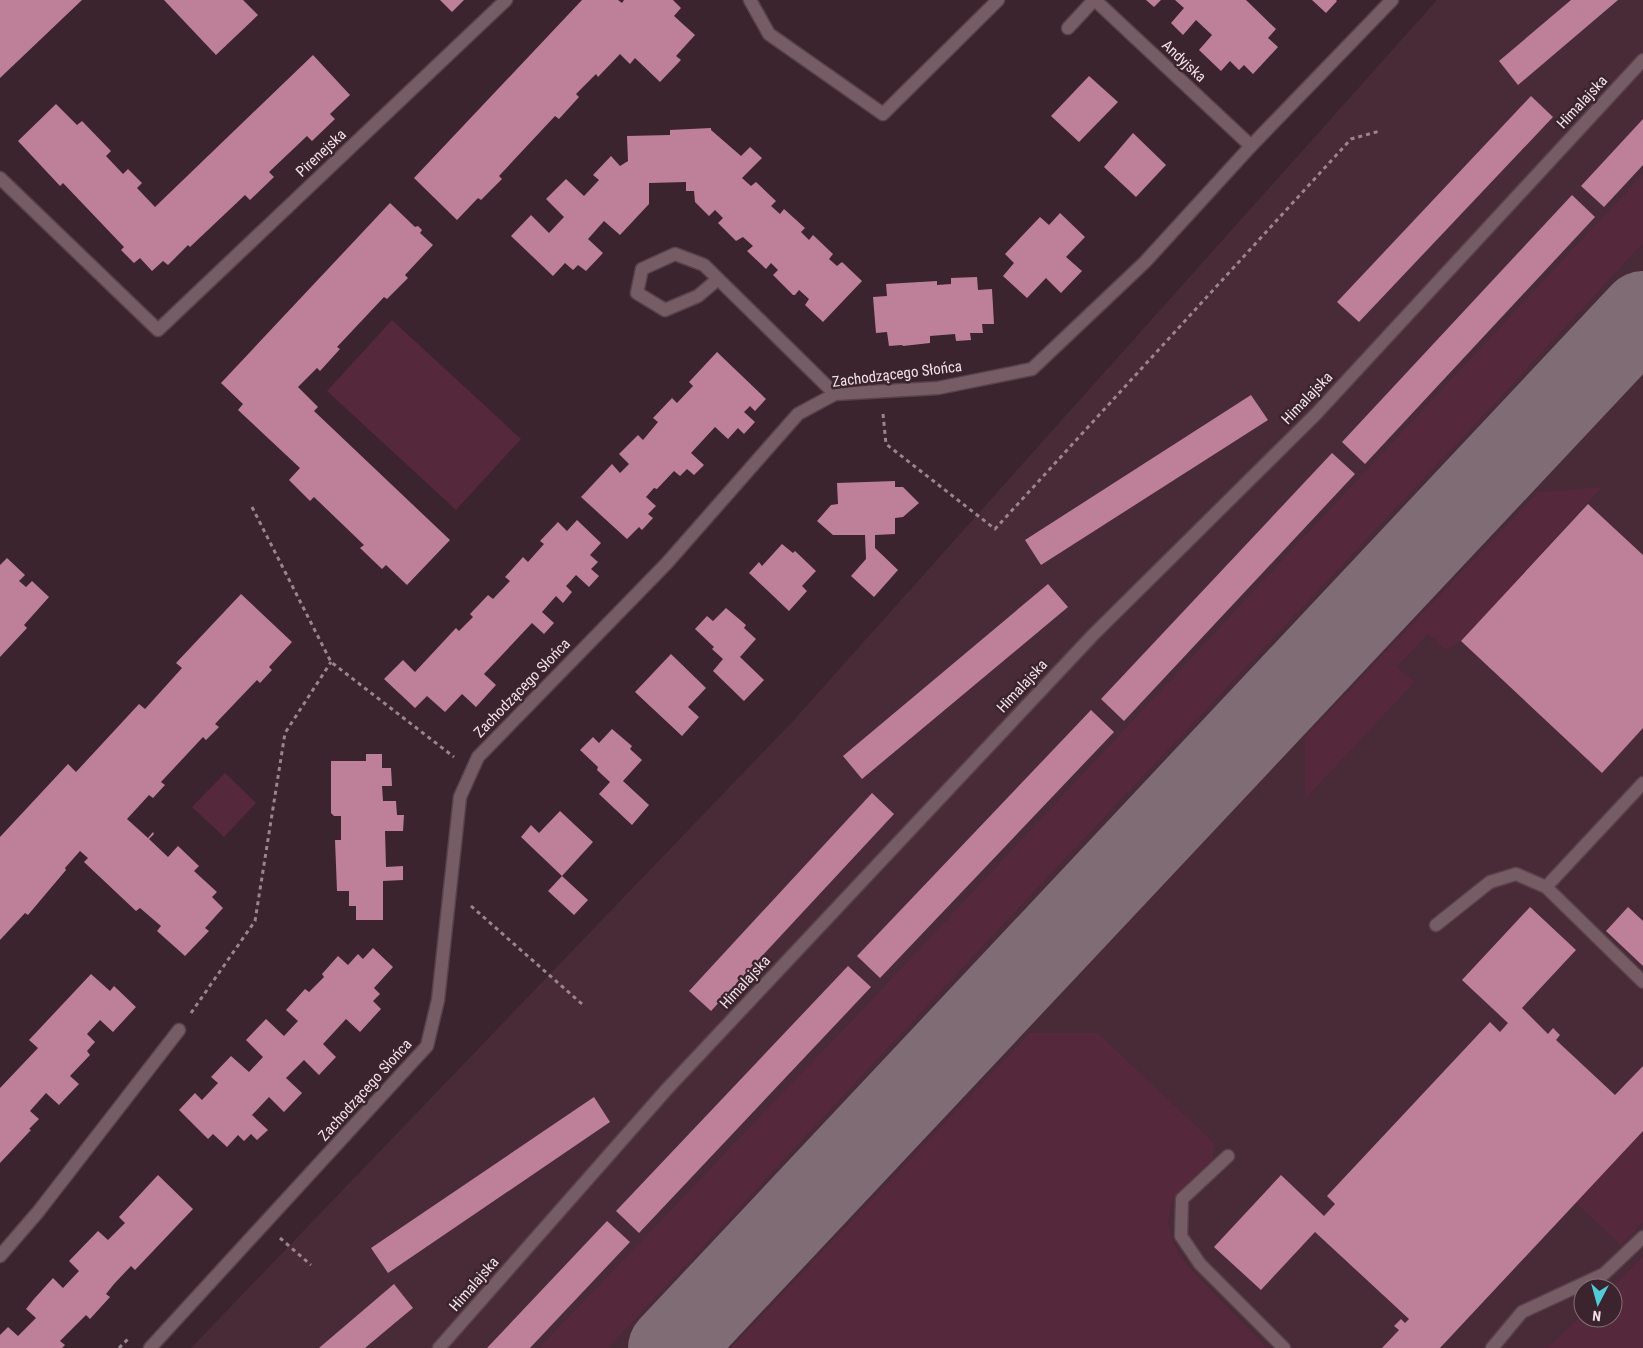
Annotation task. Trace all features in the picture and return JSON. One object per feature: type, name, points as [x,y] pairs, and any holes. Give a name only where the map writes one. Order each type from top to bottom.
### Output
[{"type":"street","name":"Pirenejska","points":[[0,178],[158,330],[506,0]]},
{"type":"street","points":[[750,0],[769,34],[883,114],[998,0]]},
{"type":"street","name":"Andyjska","points":[[1068,28],[1094,0],[1251,146]]},
{"type":"street","points":[[1251,146],[1392,0]]},
{"type":"street","name":"Himalajska","points":[[439,1348],[667,1089],[1092,635],[1316,414],[1643,60]]},
{"type":"street","name":"Zachodzącego Słońca","points":[[150,1348],[427,1046],[438,1000],[460,797],[478,757],[667,563],[798,414],[835,394],[938,388],[1032,369],[1145,262],[1251,146]]},
{"type":"street","points":[[718,279],[698,296],[665,310],[637,293],[642,269],[675,254],[704,265],[835,394]]},
{"type":"street","points":[[1546,887],[1643,783]]},
{"type":"street","points":[[1436,925],[1490,882],[1516,874],[1546,887],[1643,982]]},
{"type":"street","points":[[0,1256],[38,1212],[179,1030]]},
{"type":"street","points":[[1228,1156],[1182,1199],[1181,1236],[1200,1264],[1284,1348]]},
{"type":"street","points":[[1492,1348],[1522,1312],[1604,1274],[1643,1237]]},
{"type":"path","points":[[881,391],[886,444],[995,529],[1351,139],[1380,131]]},
{"type":"path","points":[[252,507],[331,662],[472,770]]},
{"type":"path","points":[[179,1030],[255,921],[285,733],[331,662]]},
{"type":"path","points":[[450,888],[582,1004]]},
{"type":"path","points":[[265,1224],[311,1265]]},
{"type":"shaded area","points":[[1437,0],[1643,0],[1643,1348],[191,1348],[793,721]]},
{"type":"shaded area","points":[[1643,174],[1643,243],[608,1348],[539,1348],[881,990]]},
{"type":"shaded area","points":[[392,320],[521,439],[456,510],[327,391]]},
{"type":"shaded area","points":[[1602,487],[1461,641],[1445,650],[1428,634],[1397,667],[1415,682],[1305,799],[1305,737],[1538,492]]},
{"type":"shaded area","points":[[225,773],[256,803],[224,837],[192,807]]},
{"type":"shaded area","points":[[1030,1033],[1098,1033],[1214,1143],[1213,1159],[1173,1199],[1168,1221],[1173,1243],[1188,1266],[1267,1348],[731,1348]]},
{"type":"shaded area","points":[[1643,1131],[1643,1222],[1621,1245],[1576,1203]]},
{"type":"shaded area","points":[[1643,1257],[1643,1348],[1547,1348],[1573,1323],[1573,1328],[1623,1328],[1623,1278],[1621,1278]]},
{"type":"building","points":[[0,0],[82,0],[0,78]]},
{"type":"building","points":[[164,0],[243,0],[258,15],[216,55]]},
{"type":"building","points":[[440,0],[464,0],[452,12]]},
{"type":"building","points":[[582,0],[618,0],[622,3],[624,0],[673,0],[681,8],[674,16],[695,35],[676,56],[681,60],[660,82],[635,58],[630,64],[620,54],[598,77],[596,74],[576,94],[579,97],[559,119],[555,116],[499,176],[502,179],[481,200],[478,198],[457,220],[414,178]]},
{"type":"building","points":[[1146,0],[1161,0],[1154,7]]},
{"type":"building","points":[[1175,0],[1246,0],[1276,29],[1268,38],[1278,47],[1253,74],[1244,65],[1239,70],[1230,61],[1221,71],[1199,50],[1212,35],[1196,20],[1183,35],[1171,23],[1184,8]]},
{"type":"building","points":[[1312,0],[1336,0],[1337,1],[1326,13]]},
{"type":"building","points":[[1571,0],[1618,0],[1518,85],[1499,61]]},
{"type":"building","points":[[313,55],[350,95],[330,114],[335,119],[312,141],[307,136],[269,172],[274,177],[250,200],[245,195],[168,265],[163,261],[152,271],[140,258],[134,263],[121,250],[124,247],[63,183],[60,186],[18,141],[56,104],[77,125],[82,121],[111,151],[106,156],[123,174],[128,169],[142,183],[137,188],[155,207]]},
{"type":"building","points":[[1089,76],[1118,102],[1079,142],[1051,116]]},
{"type":"building","points":[[1531,96],[1553,117],[1359,322],[1337,302]]},
{"type":"building","points":[[1643,119],[1643,165],[1604,207],[1581,186]]},
{"type":"building","points":[[711,128],[741,156],[750,147],[762,158],[742,178],[751,186],[756,182],[776,201],[771,206],[780,214],[784,209],[805,228],[801,232],[809,240],[813,235],[833,254],[829,259],[837,266],[842,262],[862,281],[823,322],[805,305],[809,299],[799,290],[793,295],[773,275],[778,270],[771,263],[766,269],[747,251],[753,246],[743,237],[736,241],[718,223],[723,218],[715,210],[709,216],[695,202],[694,191],[686,191],[686,182],[649,183],[649,204],[620,235],[604,221],[588,239],[603,253],[586,271],[578,265],[573,270],[565,263],[553,276],[511,236],[531,215],[549,233],[564,217],[546,199],[566,179],[584,196],[599,180],[593,175],[611,156],[620,166],[628,161],[627,136],[670,135],[670,130]]},
{"type":"building","points":[[1133,133],[1166,165],[1136,197],[1104,167]]},
{"type":"building","points":[[1572,195],[1595,217],[1365,464],[1342,442]]},
{"type":"building","points":[[390,203],[415,227],[418,226],[422,230],[420,233],[433,245],[405,275],[408,278],[387,299],[384,297],[337,347],[340,349],[320,371],[317,368],[298,387],[318,407],[314,411],[450,540],[407,585],[386,565],[382,569],[360,548],[364,545],[314,497],[310,501],[289,480],[300,468],[238,410],[243,404],[221,383]]},
{"type":"building","points":[[1060,213],[1085,237],[1066,257],[1082,271],[1061,293],[1046,278],[1027,298],[1003,276],[1014,263],[1005,254],[1040,217],[1049,225]]},
{"type":"building","points":[[977,277],[978,290],[992,289],[994,324],[982,324],[983,333],[970,333],[971,340],[956,341],[955,334],[930,336],[930,343],[889,346],[887,332],[876,333],[873,297],[887,296],[886,284],[937,281],[937,285],[951,284],[951,278]]},
{"type":"building","points":[[717,352],[766,399],[755,411],[750,406],[744,412],[755,422],[744,434],[738,428],[728,439],[715,427],[691,453],[704,465],[694,475],[687,469],[680,476],[674,471],[657,489],[654,488],[646,497],[656,506],[648,514],[653,518],[642,530],[639,527],[627,539],[581,497],[612,464],[620,473],[629,464],[619,454],[638,435],[643,440],[658,422],[653,418],[672,398],[677,403],[693,386],[689,382]]},
{"type":"building","points":[[1251,395],[1268,420],[1041,565],[1025,540]]},
{"type":"building","points":[[1332,453],[1355,474],[1124,721],[1101,699]]},
{"type":"building","points":[[895,481],[895,487],[903,487],[919,503],[903,517],[895,518],[895,534],[875,535],[875,548],[898,570],[874,597],[851,576],[866,559],[865,535],[833,535],[817,521],[831,505],[838,504],[837,483]]},
{"type":"building","points":[[1588,504],[1643,555],[1643,728],[1602,773],[1461,641]]},
{"type":"building","points":[[577,520],[601,543],[590,555],[598,562],[591,569],[599,576],[589,587],[576,575],[566,586],[572,592],[563,603],[556,596],[542,612],[554,623],[544,634],[532,623],[484,674],[496,685],[476,707],[462,694],[445,712],[427,696],[415,708],[384,679],[403,660],[415,672],[456,628],[459,631],[473,617],[470,614],[488,595],[493,599],[510,581],[505,577],[523,557],[528,562],[544,544],[540,541],[558,522],[567,531]]},
{"type":"building","points":[[782,544],[793,553],[795,551],[816,571],[802,586],[807,591],[789,611],[749,573],[759,562],[762,566]]},
{"type":"building","points":[[7,558],[25,575],[19,581],[26,587],[32,581],[49,597],[24,625],[27,628],[0,657],[0,565]]},
{"type":"building","points":[[1048,584],[1068,607],[862,779],[843,756]]},
{"type":"building","points":[[241,594],[292,642],[269,667],[272,670],[260,683],[257,680],[215,724],[219,727],[206,740],[203,737],[161,782],[165,785],[153,798],[149,795],[127,819],[148,838],[153,832],[154,834],[149,839],[168,857],[178,846],[199,866],[194,871],[217,892],[212,897],[223,908],[205,928],[209,931],[185,956],[157,931],[161,926],[140,908],[136,911],[84,862],[88,858],[80,851],[28,915],[25,913],[0,940],[0,837],[68,764],[76,772],[139,704],[145,709],[182,668],[176,663]]},
{"type":"building","points":[[726,608],[746,625],[744,628],[756,639],[740,657],[764,680],[744,701],[713,671],[723,659],[712,649],[714,647],[695,629],[707,616],[713,621]]},
{"type":"building","points":[[671,654],[706,688],[688,707],[699,717],[682,736],[635,692]]},
{"type":"building","points":[[1091,710],[1114,732],[880,978],[857,956]]},
{"type":"building","points":[[612,729],[632,746],[630,749],[642,760],[623,781],[649,805],[632,825],[599,794],[610,782],[597,770],[598,767],[580,750],[593,737],[599,743]]},
{"type":"building","points":[[366,754],[382,754],[382,768],[391,768],[392,786],[382,786],[383,801],[396,801],[397,815],[404,815],[403,831],[385,831],[386,867],[403,866],[403,880],[383,881],[383,920],[356,920],[356,906],[349,906],[349,891],[337,891],[335,840],[341,840],[341,816],[334,816],[331,813],[331,761],[366,761]]},
{"type":"building","points":[[872,793],[894,814],[711,1011],[689,991]]},
{"type":"building","points":[[560,811],[593,842],[562,876],[521,837],[531,825],[539,833]]},
{"type":"building","points":[[562,876],[588,900],[574,915],[548,891]]},
{"type":"building","points":[[1530,907],[1576,950],[1522,1008],[1548,1034],[1553,1028],[1560,1035],[1556,1040],[1615,1095],[1643,1066],[1643,1131],[1440,1348],[1382,1348],[1399,1330],[1394,1326],[1401,1319],[1405,1323],[1409,1319],[1315,1232],[1261,1290],[1214,1247],[1281,1175],[1324,1216],[1335,1204],[1327,1196],[1490,1022],[1500,1032],[1508,1023],[1462,980]]},
{"type":"building","points":[[1628,907],[1643,921],[1643,966],[1606,931]]},
{"type":"building","points":[[373,948],[393,967],[374,988],[380,994],[373,1001],[381,1009],[360,1032],[346,1019],[323,1044],[336,1057],[319,1075],[304,1060],[286,1078],[302,1093],[284,1112],[269,1097],[252,1115],[268,1130],[257,1140],[251,1134],[244,1141],[238,1135],[227,1147],[213,1134],[208,1139],[179,1110],[195,1093],[202,1100],[218,1083],[211,1077],[231,1056],[249,1072],[263,1057],[246,1040],[266,1019],[284,1036],[298,1021],[286,1010],[305,989],[309,992],[324,977],[322,974],[338,956],[348,965],[358,954],[363,959]]},
{"type":"building","points":[[848,966],[871,987],[639,1233],[616,1211]]},
{"type":"building","points":[[91,974],[110,991],[114,986],[136,1007],[113,1032],[100,1020],[87,1034],[95,1042],[87,1051],[90,1055],[70,1076],[79,1084],[59,1105],[46,1093],[30,1111],[39,1119],[0,1163],[0,1088],[38,1048],[29,1040]]},
{"type":"building","points":[[594,1097],[610,1122],[388,1273],[371,1248]]},
{"type":"building","points":[[158,1175],[193,1209],[135,1270],[131,1266],[114,1284],[106,1294],[110,1297],[90,1319],[86,1315],[60,1341],[65,1345],[62,1348],[0,1348],[0,1335],[8,1327],[18,1336],[36,1318],[26,1309],[34,1299],[53,1278],[63,1288],[79,1271],[69,1261],[98,1231],[108,1240],[125,1223],[119,1217]]},
{"type":"building","points":[[607,1221],[630,1242],[530,1348],[487,1348]]},
{"type":"building","points":[[394,1284],[413,1308],[365,1348],[319,1348]]},
{"type":"taxiway","points":[[670,1348],[1643,313]]}]
